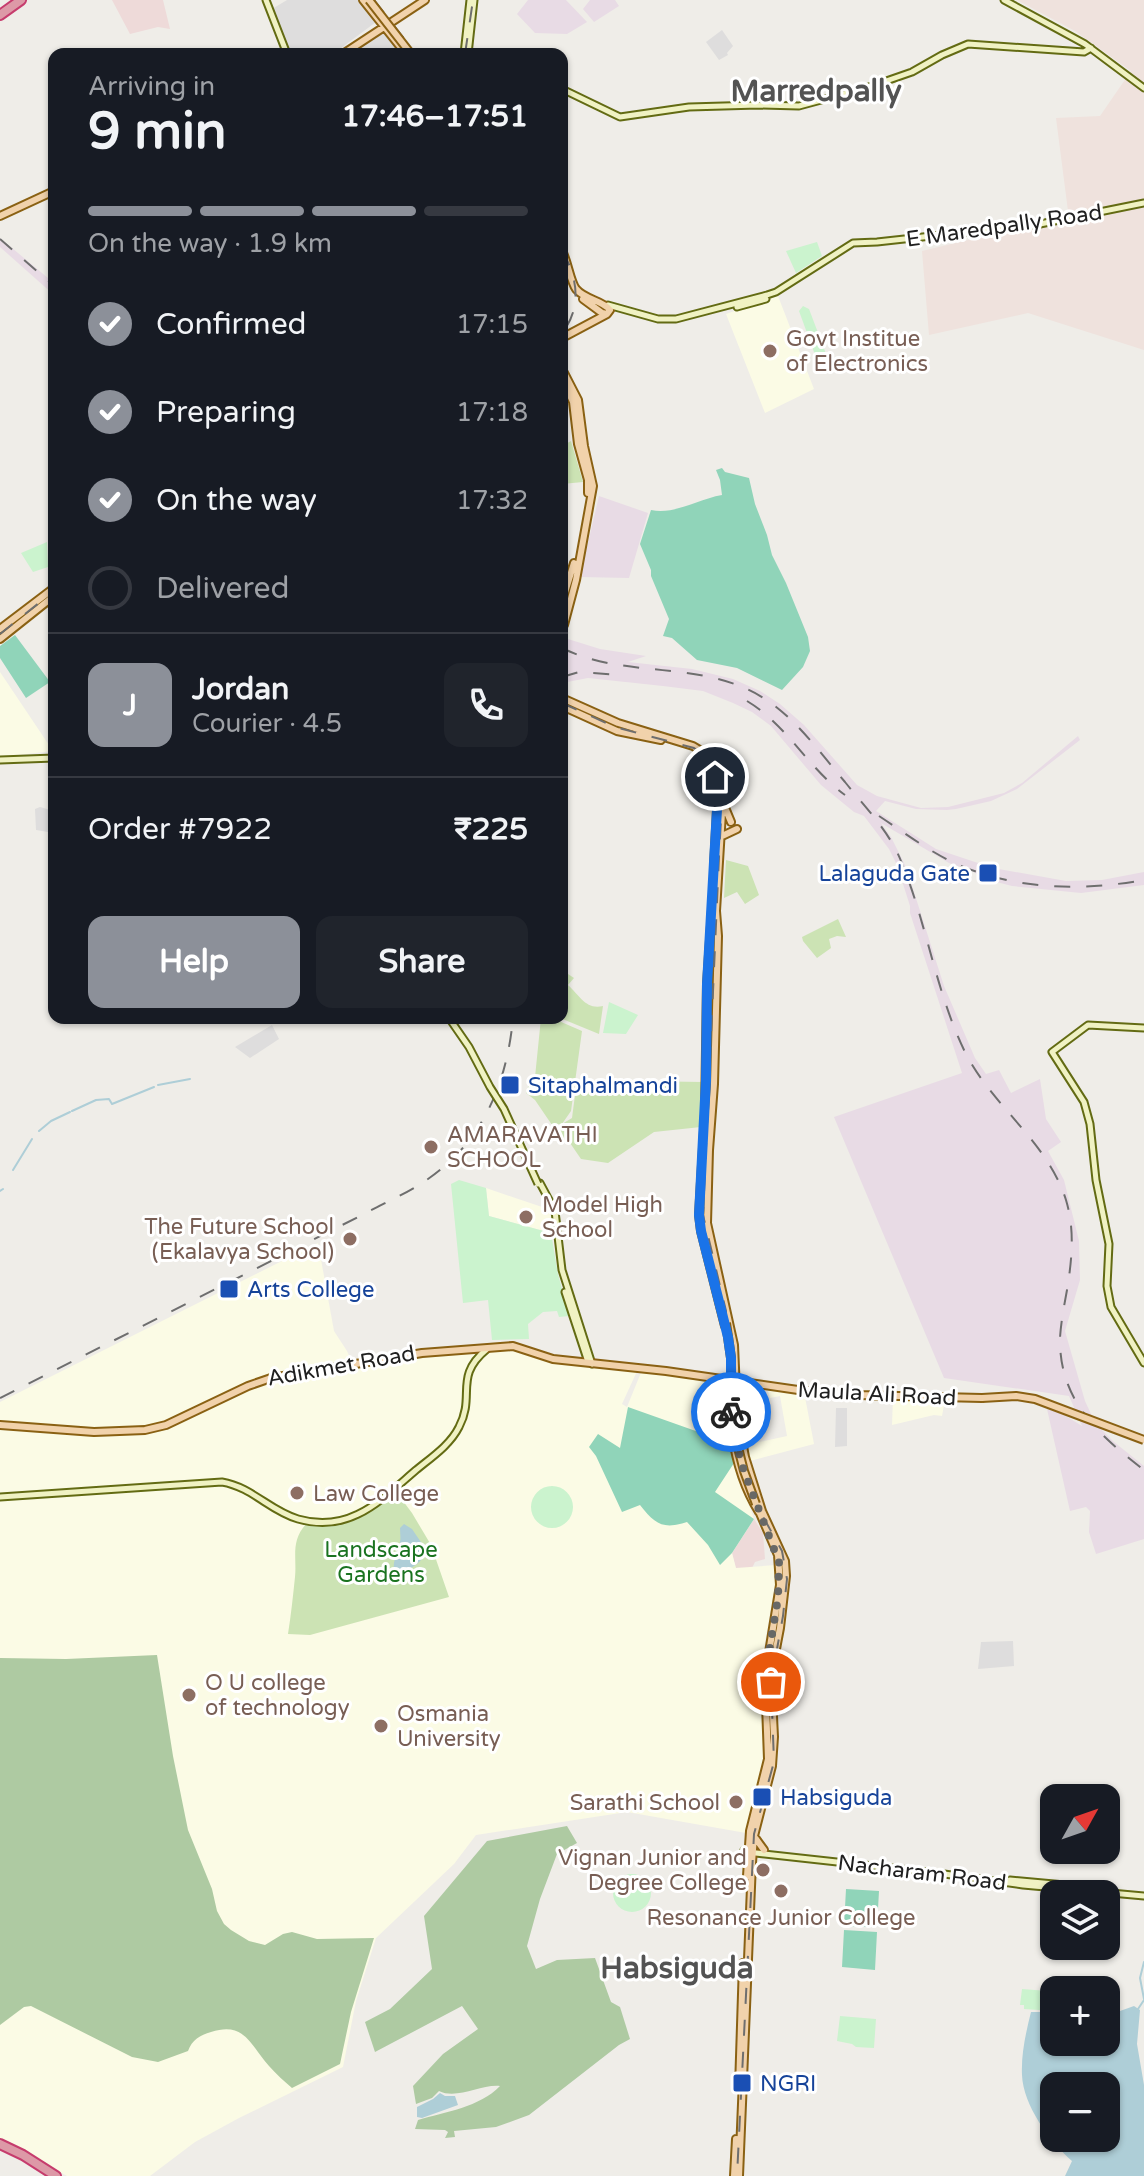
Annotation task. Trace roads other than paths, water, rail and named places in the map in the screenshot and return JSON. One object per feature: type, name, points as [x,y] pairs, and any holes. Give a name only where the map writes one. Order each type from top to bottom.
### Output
[{"type":"highway","points":[[0,13],[18,0]]},
{"type":"highway","points":[[0,2146],[50,2176]]},
{"type":"highway","points":[[0,2146],[23,2155],[56,2176]]},
{"type":"main road","points":[[264,0],[284,48]]},
{"type":"main road","points":[[367,0],[381,24],[404,48]]},
{"type":"main road","points":[[367,0],[405,48]]},
{"type":"main road","points":[[348,48],[422,0]]},
{"type":"main road","points":[[467,48],[472,0]]},
{"type":"main road","points":[[1004,0],[1091,48],[1144,88]]},
{"type":"main road","points":[[381,24],[404,48]]},
{"type":"main road","points":[[568,92],[620,117],[689,107],[799,106],[886,82],[968,44],[1084,52],[1091,48]]},
{"type":"main road","points":[[0,214],[48,192]]},
{"type":"main road","name":"E Maredpally Road","points":[[607,312],[673,323],[776,295],[856,242],[1040,224],[1144,203]]},
{"type":"main road","points":[[568,267],[577,290],[607,312]]},
{"type":"main road","name":"E Maredpally Road","points":[[607,312],[672,320],[767,295],[808,273]]},
{"type":"main road","points":[[568,276],[575,293],[602,313],[621,313]]},
{"type":"main road","points":[[568,333],[597,316],[595,307]]},
{"type":"main road","points":[[568,334],[607,312]]},
{"type":"main road","points":[[568,381],[578,400],[581,444]]},
{"type":"main road","points":[[568,391],[593,486],[585,532],[568,585]]},
{"type":"main road","points":[[568,394],[572,400]]},
{"type":"main road","points":[[568,605],[576,580],[575,566]]},
{"type":"main road","points":[[0,639],[4,629],[48,593]]},
{"type":"main road","points":[[4,629],[48,600]]},
{"type":"main road","points":[[568,705],[629,730],[698,752],[706,759],[715,777],[718,792],[712,964],[714,1084],[708,1114],[704,1184],[707,1223],[726,1313],[732,1367],[728,1389],[729,1411],[735,1452],[744,1483],[761,1512]]},
{"type":"main road","points":[[629,730],[687,744],[703,752],[718,774],[723,796],[712,964]]},
{"type":"main road","points":[[0,760],[48,758]]},
{"type":"main road","points":[[722,807],[731,822]]},
{"type":"main road","points":[[720,837],[737,829]]},
{"type":"main road","points":[[454,1024],[505,1109],[513,1132],[553,1212],[556,1262],[590,1362]]},
{"type":"main road","points":[[1144,1028],[1088,1025],[1052,1052],[1078,1091],[1087,1112],[1109,1244],[1107,1286],[1111,1307],[1144,1363]]},
{"type":"main road","points":[[726,1313],[733,1358],[735,1432],[780,1566],[781,1598],[768,1682],[768,1759],[755,1807],[753,1852]]},
{"type":"main road","points":[[0,1497],[222,1482],[242,1487],[278,1511],[303,1520],[322,1522],[352,1517],[378,1504],[453,1437],[465,1413],[469,1372],[476,1359],[494,1346],[517,1343],[554,1356],[590,1362],[729,1378]]},
{"type":"main road","name":"Adikmet Road","points":[[64,1429],[108,1432],[158,1427],[271,1378],[422,1353],[494,1346]]},
{"type":"main road","name":"Adikmet Road","points":[[64,1429],[145,1428],[166,1423],[270,1375],[422,1351],[494,1346]]},
{"type":"main road","points":[[471,1349],[476,1359]]},
{"type":"main road","points":[[732,1367],[729,1378],[741,1438],[761,1512]]},
{"type":"main road","points":[[732,1367],[746,1379]]},
{"type":"main road","name":"Maula Ali Road","points":[[729,1378],[839,1391],[922,1395]]},
{"type":"main road","name":"Maula Ali Road","points":[[729,1378],[820,1392],[980,1396],[1017,1393],[1036,1396],[1144,1438]]},
{"type":"main road","points":[[0,1425],[64,1429]]},
{"type":"main road","points":[[736,2176],[754,1836],[772,1766],[774,1737],[768,1682]]},
{"type":"main road","name":"Nacharam Road","points":[[753,1852],[1040,1886]]},
{"type":"main road","name":"Nacharam Road","points":[[1120,1892],[1144,1894]]},
{"type":"water","points":[[404,1524],[412,1529],[427,1554],[397,1577],[394,1564],[400,1528]]},
{"type":"water","points":[[1134,2006],[1140,2010],[1137,2044],[1144,2085],[1144,2176],[1065,2176],[1072,2161],[1063,2152],[1120,2152],[1120,2072],[1040,2072],[1040,2123],[1027,2098],[1022,2075],[1031,2012],[1040,2012],[1040,2056],[1120,2056],[1120,2011]]},
{"type":"water","points":[[440,2093],[455,2096],[458,2105],[417,2117],[417,2107]]},
{"type":"waterway","points":[[158,1085],[190,1079]]},
{"type":"waterway","points":[[72,1111],[96,1100],[109,1099],[112,1104],[154,1087]]},
{"type":"waterway","points":[[39,1131],[70,1112]]},
{"type":"waterway","points":[[13,1170],[32,1139]]},
{"type":"waterway","points":[[1144,1962],[1140,1978],[1144,1999]]},
{"type":"waterway","points":[[1138,2009],[1144,2000]]},
{"type":"railway","points":[[374,0],[411,48]]},
{"type":"railway","points":[[466,48],[473,0]]},
{"type":"railway","points":[[0,239],[48,281]]},
{"type":"railway","points":[[568,263],[576,292],[568,323]]},
{"type":"railway","points":[[0,634],[48,596]]},
{"type":"railway","points":[[568,650],[614,664],[721,680],[771,703],[801,730],[883,829],[896,850],[910,885],[947,1009],[967,1056],[1047,1161],[1066,1200],[1072,1245],[1060,1338],[1066,1380],[1074,1398],[1097,1429],[1144,1470]]},
{"type":"railway","points":[[568,675],[579,672],[618,675]]},
{"type":"railway","points":[[747,701],[774,722],[845,795]]},
{"type":"railway","points":[[568,706],[615,727],[694,748],[713,770],[720,797],[703,1215],[726,1311],[728,1414],[735,1449],[745,1484],[782,1551],[787,1579],[771,1682],[774,1762],[754,1834],[737,2176]]},
{"type":"railway","points":[[879,816],[949,860],[1004,879],[1074,887],[1144,880]]},
{"type":"railway","points":[[0,1398],[428,1179],[464,1147],[489,1109],[505,1065],[512,1024]]},
{"type":"place","name":"Govt Institue of Electronics","points":[[770,351]]},
{"type":"place","name":"Lalaguda Gate","points":[[988,873]]},
{"type":"place","name":"Sitaphalmandi","points":[[510,1085]]},
{"type":"place","name":"AMARAVATHI SCHOOL","points":[[431,1147]]},
{"type":"place","name":"Model High School","points":[[526,1217]]},
{"type":"place","name":"The Future School (Ekalavya School)","points":[[350,1239]]},
{"type":"place","name":"Arts College","points":[[229,1289]]},
{"type":"place","name":"Law College","points":[[297,1493]]},
{"type":"place","name":"O U college of technology","points":[[189,1695]]},
{"type":"place","name":"Osmania University","points":[[381,1726]]},
{"type":"place","name":"Habsiguda","points":[[762,1797]]},
{"type":"place","name":"Sarathi School","points":[[736,1802]]},
{"type":"place","name":"Vignan Junior and Degree College","points":[[763,1870]]},
{"type":"place","name":"Resonance Junior College","points":[[781,1891]]},
{"type":"place","name":"NGRI","points":[[742,2083]]},
{"type":"district","name":"Marredpally","points":[[816,91]]},
{"type":"district","name":"Habsiguda","points":[[677,1968]]},
{"type":"park label","name":"Landscape Gardens","points":[[381,1562]]}]
